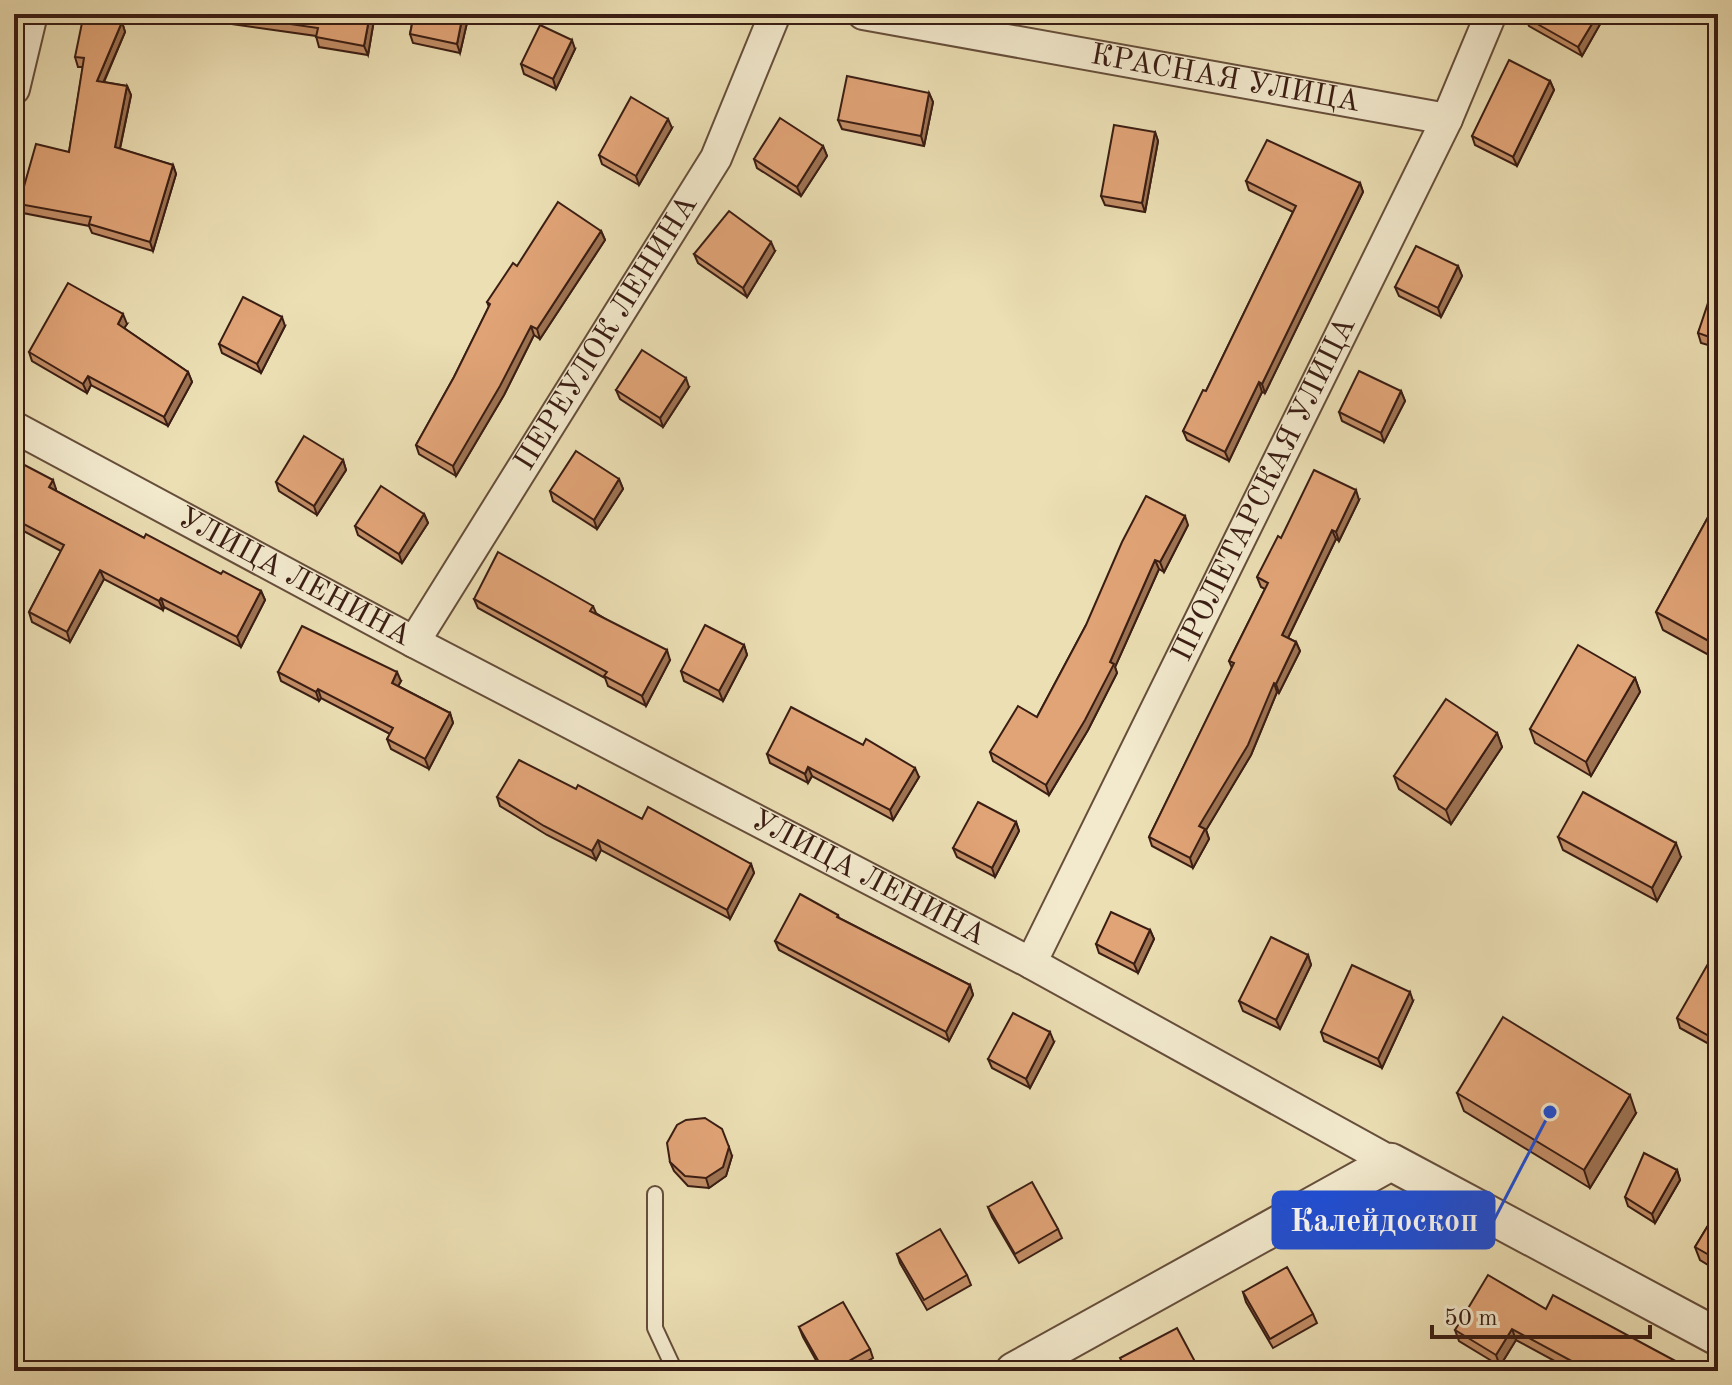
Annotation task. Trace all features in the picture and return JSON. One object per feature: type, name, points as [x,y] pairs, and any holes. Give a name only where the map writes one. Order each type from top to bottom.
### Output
[{"type":"street","points":[[14,89],[32,14]]},
{"type":"street","name":"ПЕРЕУЛОК ЛЕНИНА","points":[[414,642],[716,158],[775,14]]},
{"type":"street","name":"КРАСНАЯ УЛИЦА","points":[[863,14],[1447,119]]},
{"type":"street","name":"ПРОЛЕТАРСКАЯ УЛИЦА","points":[[1031,963],[1447,119],[1491,14]]},
{"type":"street","name":"УЛИЦА ЛЕНИНА","points":[[14,427],[414,642],[1031,963],[1391,1162],[1718,1337]]},
{"type":"street","points":[[1014,1371],[1391,1162]]},
{"type":"lane","points":[[655,1194],[655,1328],[675,1371]]},
{"type":"building","points":[[222,14],[370,14],[364,46],[316,37],[318,28]]},
{"type":"building","points":[[414,14],[463,14],[457,44],[410,34]]},
{"type":"building","points":[[1527,14],[1598,14],[1578,47],[1525,17]]},
{"type":"building","points":[[83,18],[122,22],[97,81],[127,86],[115,147],[173,165],[150,242],[89,224],[91,217],[19,204],[36,144],[69,152],[84,58],[75,57]]},
{"type":"building","points":[[540,25],[572,40],[553,79],[521,64]]},
{"type":"building","points":[[1509,60],[1550,81],[1513,157],[1472,136]]},
{"type":"building","points":[[847,76],[929,93],[921,136],[838,120]]},
{"type":"building","points":[[631,97],[668,119],[636,176],[599,155]]},
{"type":"building","points":[[780,118],[823,146],[797,187],[754,159]]},
{"type":"building","points":[[1114,125],[1155,132],[1142,203],[1101,196]]},
{"type":"building","points":[[1267,140],[1360,183],[1262,384],[1259,382],[1225,452],[1183,431],[1203,390],[1206,391],[1296,206],[1246,181]]},
{"type":"building","points":[[558,202],[601,231],[537,329],[531,326],[453,466],[416,445],[454,377],[490,304],[487,302],[513,263],[517,266]]},
{"type":"building","points":[[729,211],[771,242],[743,288],[694,254]]},
{"type":"building","points":[[1416,246],[1458,266],[1438,308],[1395,287]]},
{"type":"building","points":[[1715,282],[1718,283],[1718,340],[1698,333]]},
{"type":"building","points":[[68,283],[123,314],[118,324],[188,372],[164,417],[88,376],[83,384],[29,352]]},
{"type":"building","points":[[243,297],[282,317],[257,364],[219,344]]},
{"type":"building","points":[[642,350],[686,378],[660,418],[616,390]]},
{"type":"building","points":[[1359,371],[1401,391],[1381,433],[1339,412]]},
{"type":"building","points":[[304,436],[343,460],[314,506],[276,482]]},
{"type":"building","points":[[576,451],[619,479],[594,520],[550,491]]},
{"type":"building","points":[[15,460],[53,480],[49,487],[144,538],[146,534],[221,574],[223,571],[261,591],[237,637],[100,570],[67,632],[29,612],[64,545],[14,519]]},
{"type":"building","points":[[1314,470],[1356,490],[1336,532],[1332,530],[1282,635],[1296,642],[1274,683],[1248,745],[1199,826],[1205,829],[1190,858],[1149,837],[1234,663],[1229,661],[1268,583],[1257,577],[1278,536],[1281,538]]},
{"type":"building","points":[[381,486],[424,514],[399,554],[355,526]]},
{"type":"building","points":[[1146,496],[1185,516],[1160,562],[1155,560],[1110,662],[1114,664],[1046,785],[990,752],[1018,706],[1037,717],[1086,625]]},
{"type":"building","points":[[1718,499],[1718,641],[1716,645],[1656,612]]},
{"type":"building","points":[[498,552],[593,606],[590,611],[667,650],[642,696],[604,676],[607,672],[474,599]]},
{"type":"building","points":[[705,625],[744,645],[719,691],[681,671]]},
{"type":"building","points":[[302,626],[397,672],[392,683],[450,713],[425,759],[387,739],[393,728],[278,672]]},
{"type":"building","points":[[1578,645],[1635,678],[1586,762],[1530,729]]},
{"type":"building","points":[[1446,699],[1497,733],[1446,810],[1394,776]]},
{"type":"building","points":[[791,707],[863,745],[866,739],[915,768],[890,810],[808,767],[805,774],[767,754]]},
{"type":"building","points":[[519,760],[576,789],[578,785],[642,819],[648,807],[751,864],[727,910],[598,840],[592,851],[497,797]]},
{"type":"building","points":[[1583,792],[1676,843],[1652,888],[1558,837]]},
{"type":"building","points":[[978,802],[1016,822],[992,868],[953,848]]},
{"type":"building","points":[[800,894],[837,917],[970,985],[946,1032],[775,941]]},
{"type":"building","points":[[1111,912],[1150,930],[1134,964],[1096,944]]},
{"type":"building","points":[[1271,937],[1308,955],[1276,1020],[1239,1001]]},
{"type":"building","points":[[1709,962],[1718,967],[1718,1041],[1677,1018]]},
{"type":"building","points":[[1352,965],[1410,992],[1378,1059],[1321,1032]]},
{"type":"building","points":[[1013,1013],[1050,1032],[1026,1079],[988,1059]]},
{"type":"building","points":[[1503,1017],[1630,1095],[1584,1170],[1457,1093]]},
{"type":"building","points":[[705,1118],[722,1129],[729,1147],[723,1167],[706,1178],[685,1176],[670,1162],[667,1143],[677,1125],[686,1120]]},
{"type":"building","points":[[1644,1153],[1677,1170],[1652,1214],[1625,1197]]},
{"type":"building","points":[[1032,1182],[1058,1229],[1015,1254],[988,1207]]},
{"type":"building","points":[[1718,1209],[1718,1260],[1695,1247]]},
{"type":"building","points":[[940,1229],[967,1275],[924,1300],[897,1254]]},
{"type":"building","points":[[1287,1267],[1313,1314],[1270,1339],[1243,1292]]},
{"type":"building","points":[[1488,1275],[1546,1309],[1553,1295],[1694,1371],[1590,1371],[1512,1329],[1496,1355],[1455,1330]]},
{"type":"building","points":[[843,1302],[870,1349],[831,1371],[824,1371],[799,1327]]},
{"type":"building","points":[[1177,1328],[1200,1371],[1124,1371],[1120,1358]]},
{"type":"place","name":"Калейдоскоп","points":[[1550,1112]]}]
